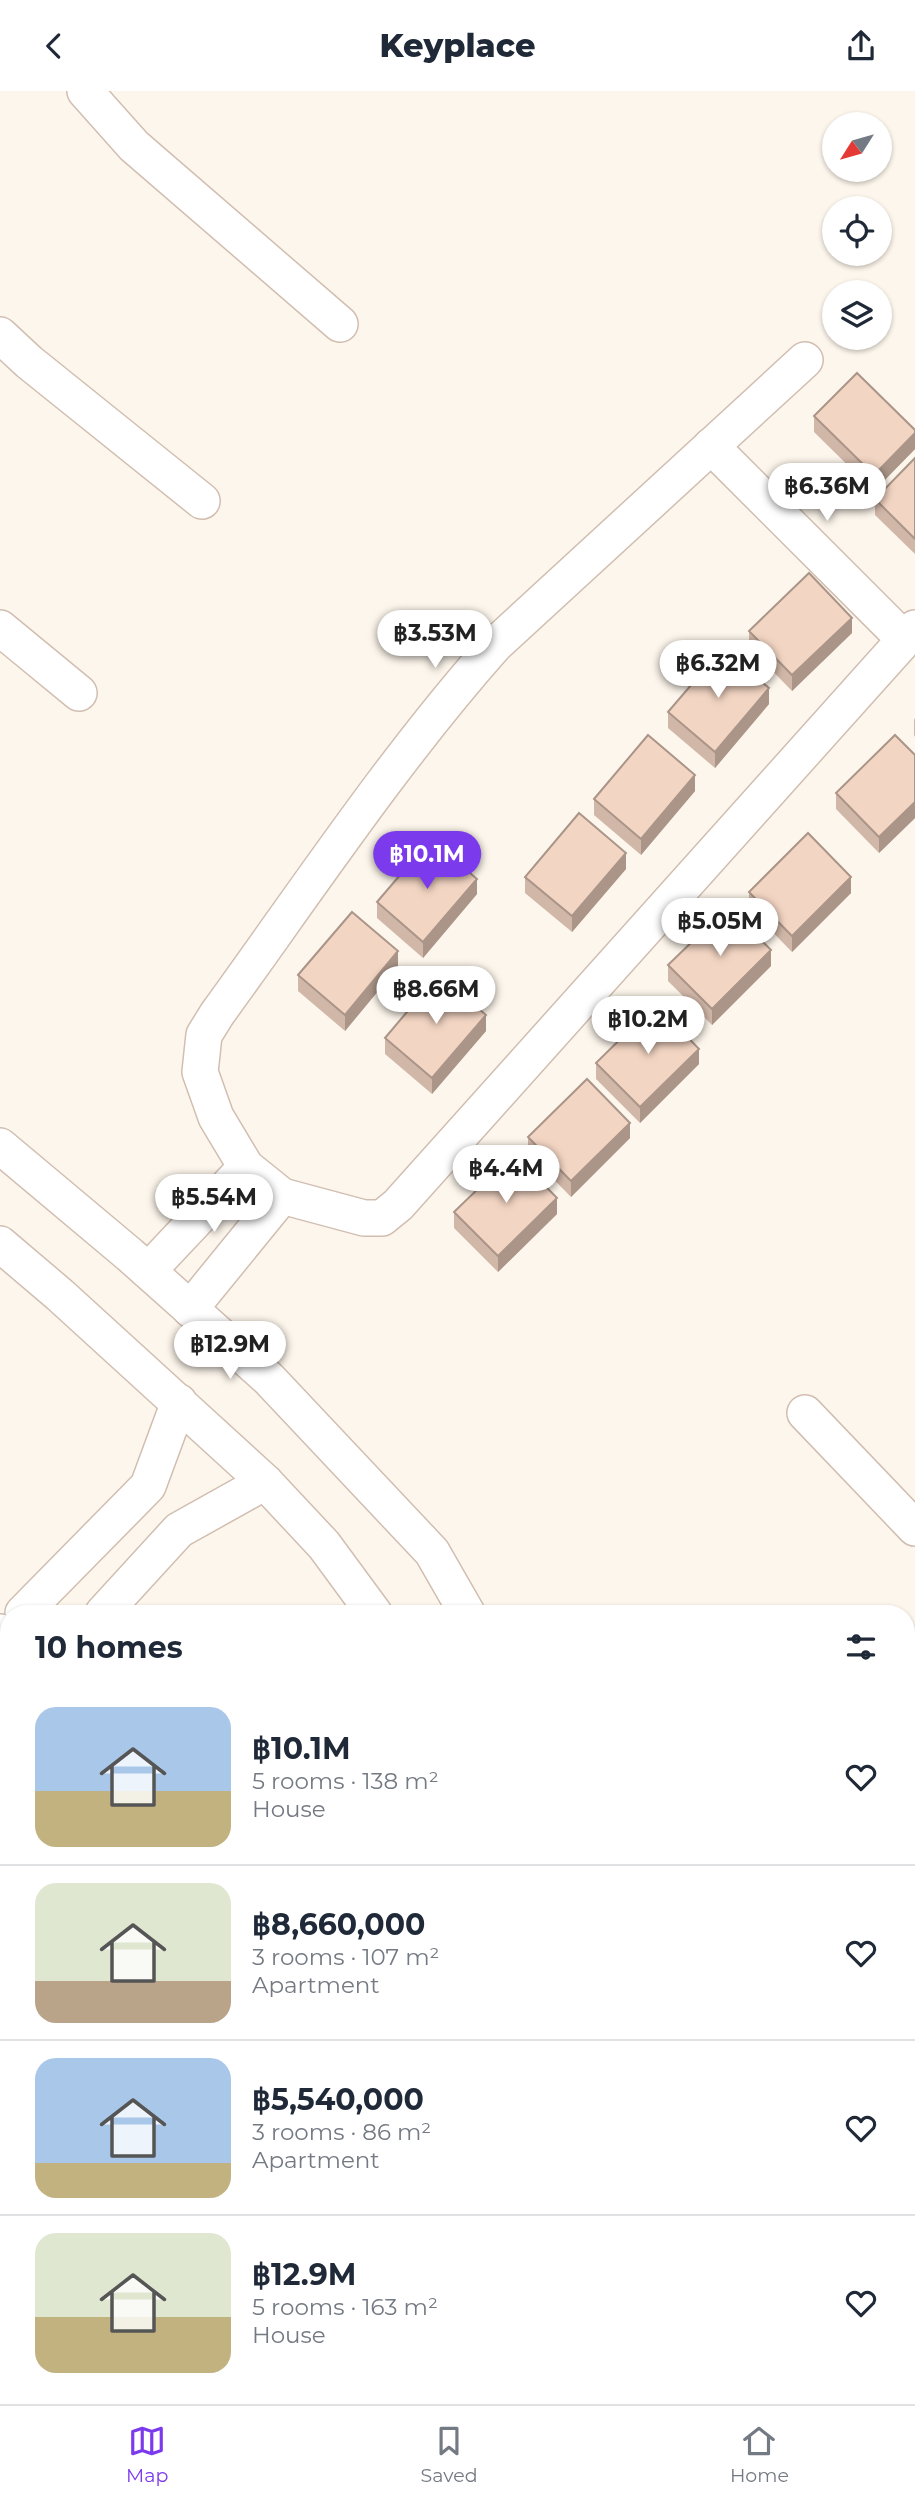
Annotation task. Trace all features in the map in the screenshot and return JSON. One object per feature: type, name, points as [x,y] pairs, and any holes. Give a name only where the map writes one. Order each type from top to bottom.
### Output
[{"type":"street","points":[[85,91],[134,146],[340,324]]},
{"type":"street","points":[[0,335],[29,362],[202,501]]},
{"type":"street","points":[[711,446],[909,633],[398,1205],[382,1218],[364,1218],[282,1196],[246,1167],[216,1117],[200,1072],[204,1035],[217,1014],[415,742],[455,690],[495,645],[535,607],[805,360]]},
{"type":"street","points":[[0,628],[79,693]]},
{"type":"street","points":[[0,1146],[269,1379],[432,1552],[462,1605]]},
{"type":"street","points":[[148,1272],[246,1167]]},
{"type":"street","points":[[190,1309],[282,1196]]},
{"type":"street","points":[[0,1244],[60,1294],[265,1482],[324,1545],[368,1605]]},
{"type":"street","points":[[33,1605],[148,1486],[179,1402]]},
{"type":"street","points":[[805,1413],[915,1528]]},
{"type":"street","points":[[110,1605],[180,1530],[265,1482]]},
{"type":"building","points":[[857,373],[915,430],[874,475],[814,416]]},
{"type":"building","points":[[915,458],[915,539],[875,499]]},
{"type":"building","points":[[809,573],[852,618],[792,675],[749,631]]},
{"type":"building","points":[[722,649],[769,688],[715,752],[668,712]]},
{"type":"building","points":[[648,735],[695,775],[641,839],[594,799]]},
{"type":"building","points":[[895,735],[915,755],[915,802],[879,837],[836,793]]},
{"type":"building","points":[[579,813],[626,853],[572,916],[525,877]]},
{"type":"building","points":[[808,833],[851,877],[792,936],[749,892]]},
{"type":"building","points":[[431,839],[477,879],[423,942],[377,902]]},
{"type":"building","points":[[728,907],[771,950],[712,1009],[668,965]]},
{"type":"building","points":[[352,912],[398,951],[345,1015],[298,975]]},
{"type":"building","points":[[439,974],[486,1015],[432,1078],[385,1038]]},
{"type":"building","points":[[656,1004],[699,1049],[640,1107],[596,1063]]},
{"type":"building","points":[[587,1079],[630,1123],[571,1181],[528,1137]]},
{"type":"building","points":[[514,1154],[557,1198],[498,1256],[454,1212]]}]
